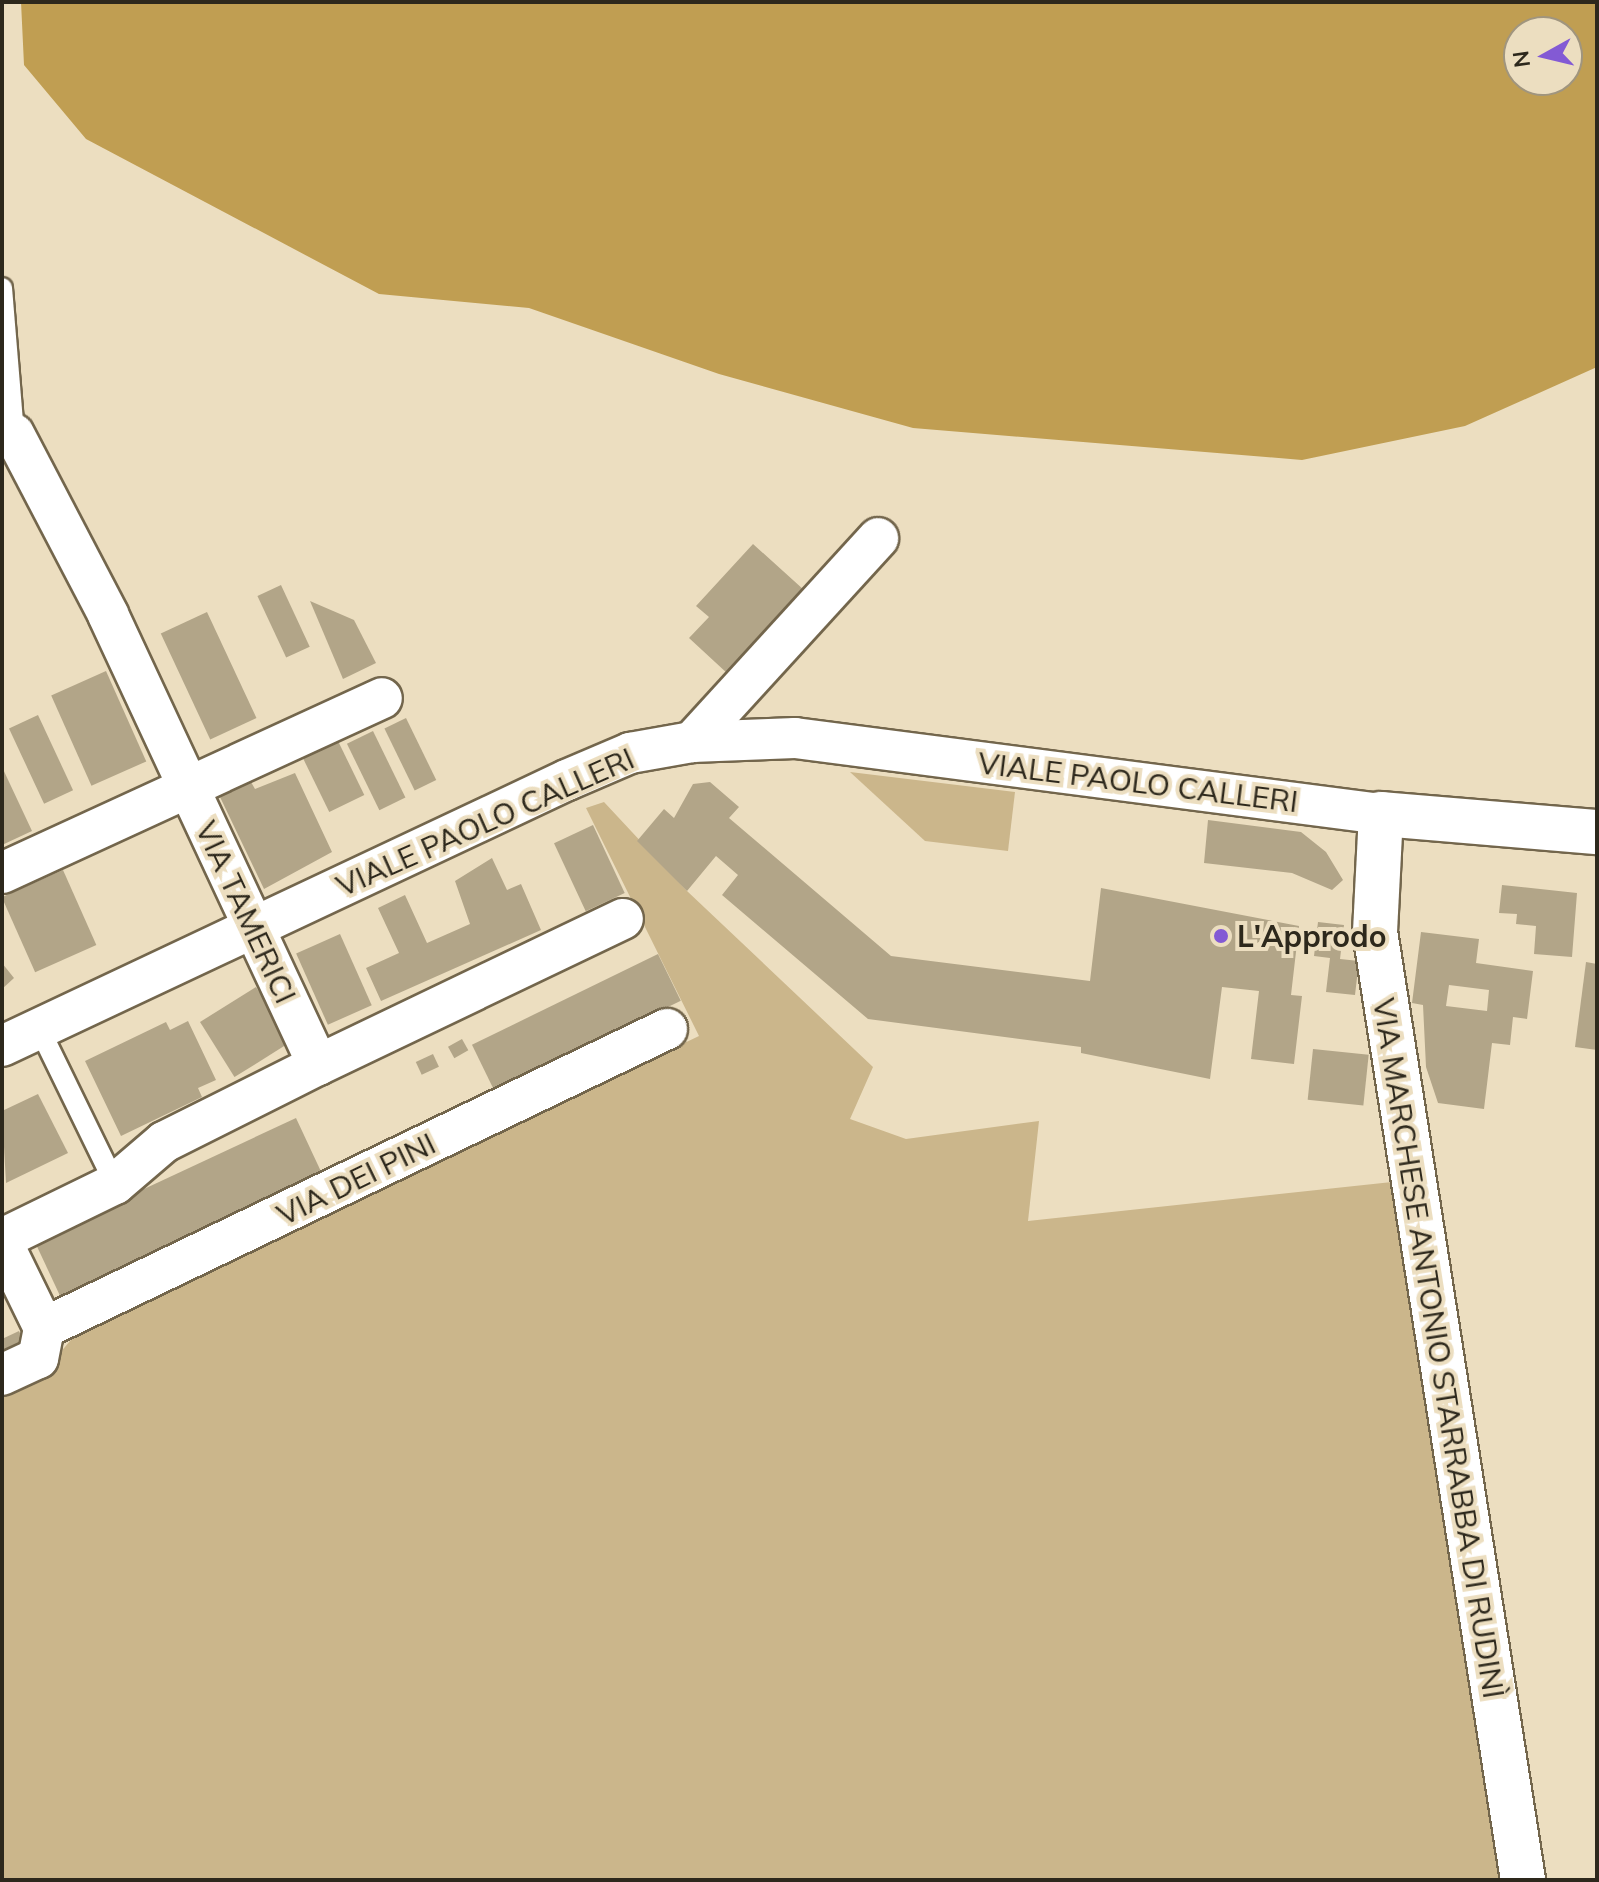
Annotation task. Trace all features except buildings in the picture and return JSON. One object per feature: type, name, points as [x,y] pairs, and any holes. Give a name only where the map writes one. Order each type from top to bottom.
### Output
[{"type":"street","name":"VIA TAMERICI","points":[[14,434],[189,787],[318,1065]]},
{"type":"street","points":[[692,742],[878,538]]},
{"type":"street","points":[[2,873],[382,698]]},
{"type":"street","name":"VIALE PAOLO CALLERI","points":[[2,1046],[630,753],[692,742],[795,738],[1381,814]]},
{"type":"street","points":[[1381,814],[1597,832]]},
{"type":"street","name":"VIA MARCHESE ANTONIO STARRABBA DI RUDINÌ","points":[[1381,814],[1377,947],[1523,1880]]},
{"type":"street","points":[[2,1375],[38,1358],[44,1328],[2,1240],[115,1184],[164,1142],[623,919]]},
{"type":"street","name":"VIA DEI PINI","points":[[44,1328],[667,1029]]},
{"type":"lane","points":[[2,288],[14,434]]},
{"type":"lane","points":[[39,1028],[115,1184]]},
{"type":"shaded area","points":[[21,2],[1597,2],[1597,367],[1465,426],[1302,460],[913,428],[719,374],[529,308],[379,294],[86,139],[24,65]]},
{"type":"shaded area","points":[[850,772],[1015,792],[1008,851],[925,841]]},
{"type":"shaded area","points":[[604,802],[687,891],[873,1067],[850,1119],[906,1139],[1039,1121],[1028,1221],[1392,1182],[1499,1880],[2,1880],[2,1387],[49,1366],[75,1335],[699,1036],[586,808]]},
{"type":"place","name":"L'Approdo","points":[[1221,936]]}]
